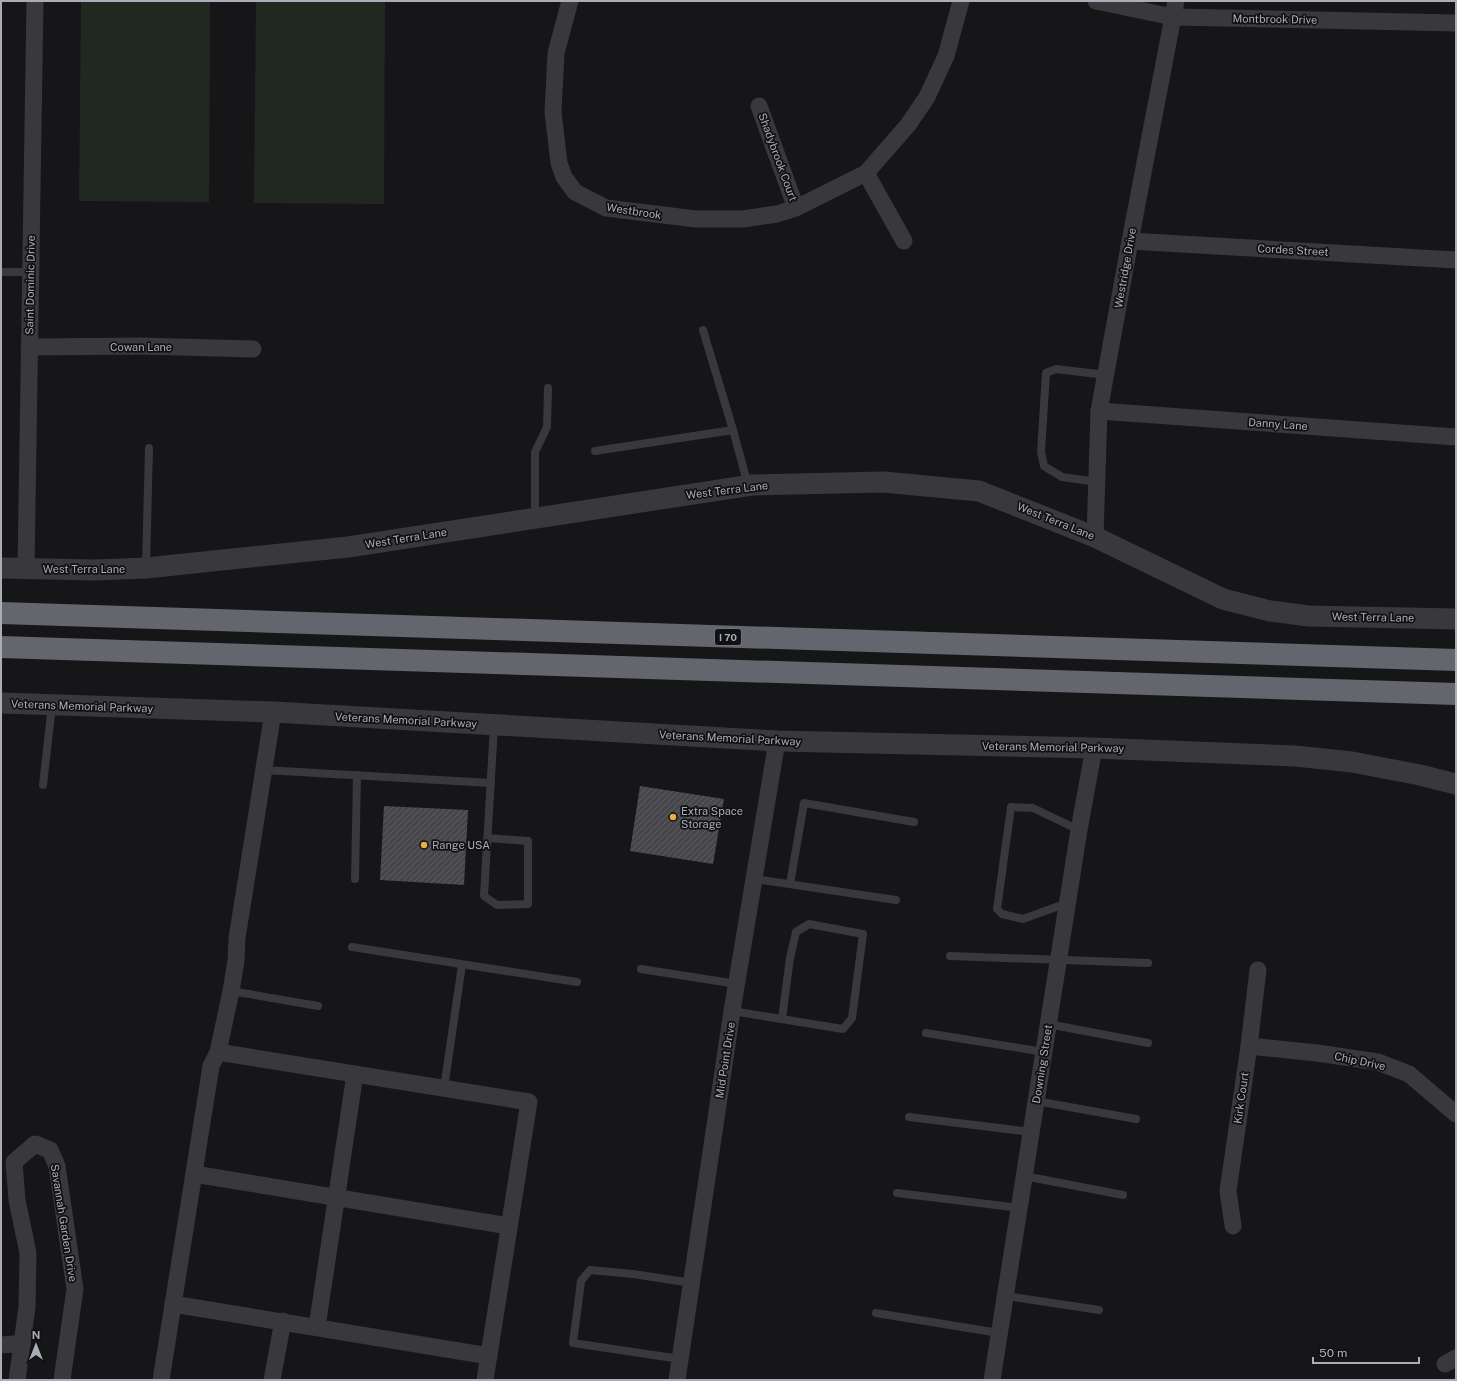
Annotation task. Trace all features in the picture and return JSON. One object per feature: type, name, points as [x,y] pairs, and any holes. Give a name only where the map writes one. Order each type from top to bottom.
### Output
[{"type":"highway","name":"I 70","points":[[1,613],[1456,660]]},
{"type":"highway","points":[[1,647],[1456,694]]},
{"type":"street","name":"Saint Dominic Drive","points":[[26,569],[35,1]]},
{"type":"street","name":"Westbrook","points":[[570,1],[556,53],[552,112],[559,163],[564,177],[575,192],[606,208],[696,219],[743,219],[778,214],[796,208],[866,174]]},
{"type":"street","points":[[904,241],[866,174],[908,125],[927,97],[946,56],[962,1]]},
{"type":"street","name":"Montbrook Drive","points":[[1096,1],[1175,9],[1456,23]]},
{"type":"street","name":"Westridge Drive","points":[[1094,537],[1100,411],[1130,241],[1175,9]]},
{"type":"street","name":"Shadybrook Court","points":[[759,106],[796,208]]},
{"type":"street","name":"Cordes Street","points":[[1130,241],[1456,260]]},
{"type":"street","name":"Cowan Lane","points":[[29,347],[141,346],[253,349]]},
{"type":"street","name":"Danny Lane","points":[[1100,411],[1456,437]]},
{"type":"street","name":"West Terra Lane","points":[[1,568],[95,570],[146,568],[348,546],[748,485],[883,482],[979,491],[1094,537],[1223,599],[1270,611],[1309,616],[1456,618]]},
{"type":"street","name":"Veterans Memorial Parkway","points":[[1,703],[273,712],[777,741],[1094,748],[1309,758],[1352,762],[1420,775],[1456,784]]},
{"type":"street","points":[[161,1380],[211,1066],[218,1052],[231,991],[236,961],[237,938],[273,712]]},
{"type":"street","name":"Mid Point Drive","points":[[677,1380],[732,1011],[777,741]]},
{"type":"street","name":"Downing Street","points":[[992,1380],[1068,903],[1078,830],[1094,748]]},
{"type":"street","name":"Kirk Court","points":[[1233,1226],[1228,1191],[1249,1046],[1258,970]]},
{"type":"street","name":"Chip Drive","points":[[1249,1046],[1317,1053],[1378,1062],[1409,1074],[1456,1114]]},
{"type":"street","points":[[218,1052],[529,1102],[485,1380]]},
{"type":"street","points":[[317,1327],[356,1074]]},
{"type":"street","name":"Savannah Garden Drive","points":[[17,1380],[27,1307],[28,1253],[17,1200],[14,1162],[34,1144],[50,1150],[57,1166],[75,1289],[62,1380]]},
{"type":"street","points":[[194,1174],[509,1226]]},
{"type":"street","points":[[172,1304],[489,1356]]},
{"type":"street","points":[[272,1380],[283,1322]]},
{"type":"street","points":[[1,1345],[22,1345]]},
{"type":"lane","points":[[1,272],[30,272]]},
{"type":"lane","points":[[703,330],[748,485]]},
{"type":"lane","points":[[1096,482],[1062,477],[1044,466],[1042,452],[1046,373],[1056,369],[1106,375]]},
{"type":"lane","points":[[535,518],[535,452],[547,427],[548,388]]},
{"type":"lane","points":[[595,451],[733,430]]},
{"type":"lane","points":[[146,568],[149,448]]},
{"type":"lane","points":[[43,785],[52,704]]},
{"type":"lane","points":[[488,838],[528,841],[528,904],[497,905],[484,896],[494,725]]},
{"type":"lane","points":[[264,770],[491,783]]},
{"type":"lane","points":[[355,880],[357,775]]},
{"type":"lane","points":[[790,884],[804,803],[914,822]]},
{"type":"lane","points":[[1068,903],[1023,919],[1002,914],[997,909],[1011,807],[1033,808],[1078,830]]},
{"type":"lane","points":[[754,880],[896,900]]},
{"type":"lane","points":[[732,1011],[843,1029],[852,1018],[863,934],[809,924],[796,932],[790,958],[782,1018]]},
{"type":"lane","points":[[352,947],[577,982]]},
{"type":"lane","points":[[950,956],[1148,963]]},
{"type":"lane","points":[[444,1088],[462,965]]},
{"type":"lane","points":[[642,969],[737,984]]},
{"type":"lane","points":[[231,991],[318,1006]]},
{"type":"lane","points":[[1048,1024],[1148,1043]]},
{"type":"lane","points":[[926,1033],[1044,1052]]},
{"type":"lane","points":[[1036,1101],[1136,1119]]},
{"type":"lane","points":[[909,1117],[1031,1132]]},
{"type":"lane","points":[[1024,1176],[1124,1195]]},
{"type":"lane","points":[[897,1193],[1020,1208]]},
{"type":"lane","points":[[680,1359],[572,1343],[582,1281],[590,1270],[633,1274],[692,1283]]},
{"type":"lane","points":[[1006,1296],[1099,1310]]},
{"type":"lane","points":[[876,1313],[999,1333]]},
{"type":"shaded area","points":[[81,1],[210,1],[209,202],[79,201]]},
{"type":"shaded area","points":[[256,1],[385,1],[384,204],[254,203]]},
{"type":"building","points":[[640,786],[724,799],[713,864],[630,851]]},
{"type":"building","name":"Range USA","points":[[384,806],[468,810],[464,885],[380,880]]},
{"type":"place","name":"Extra Space Storage","points":[[673,817]]},
{"type":"place","name":"Range USA","points":[[424,845]]}]
